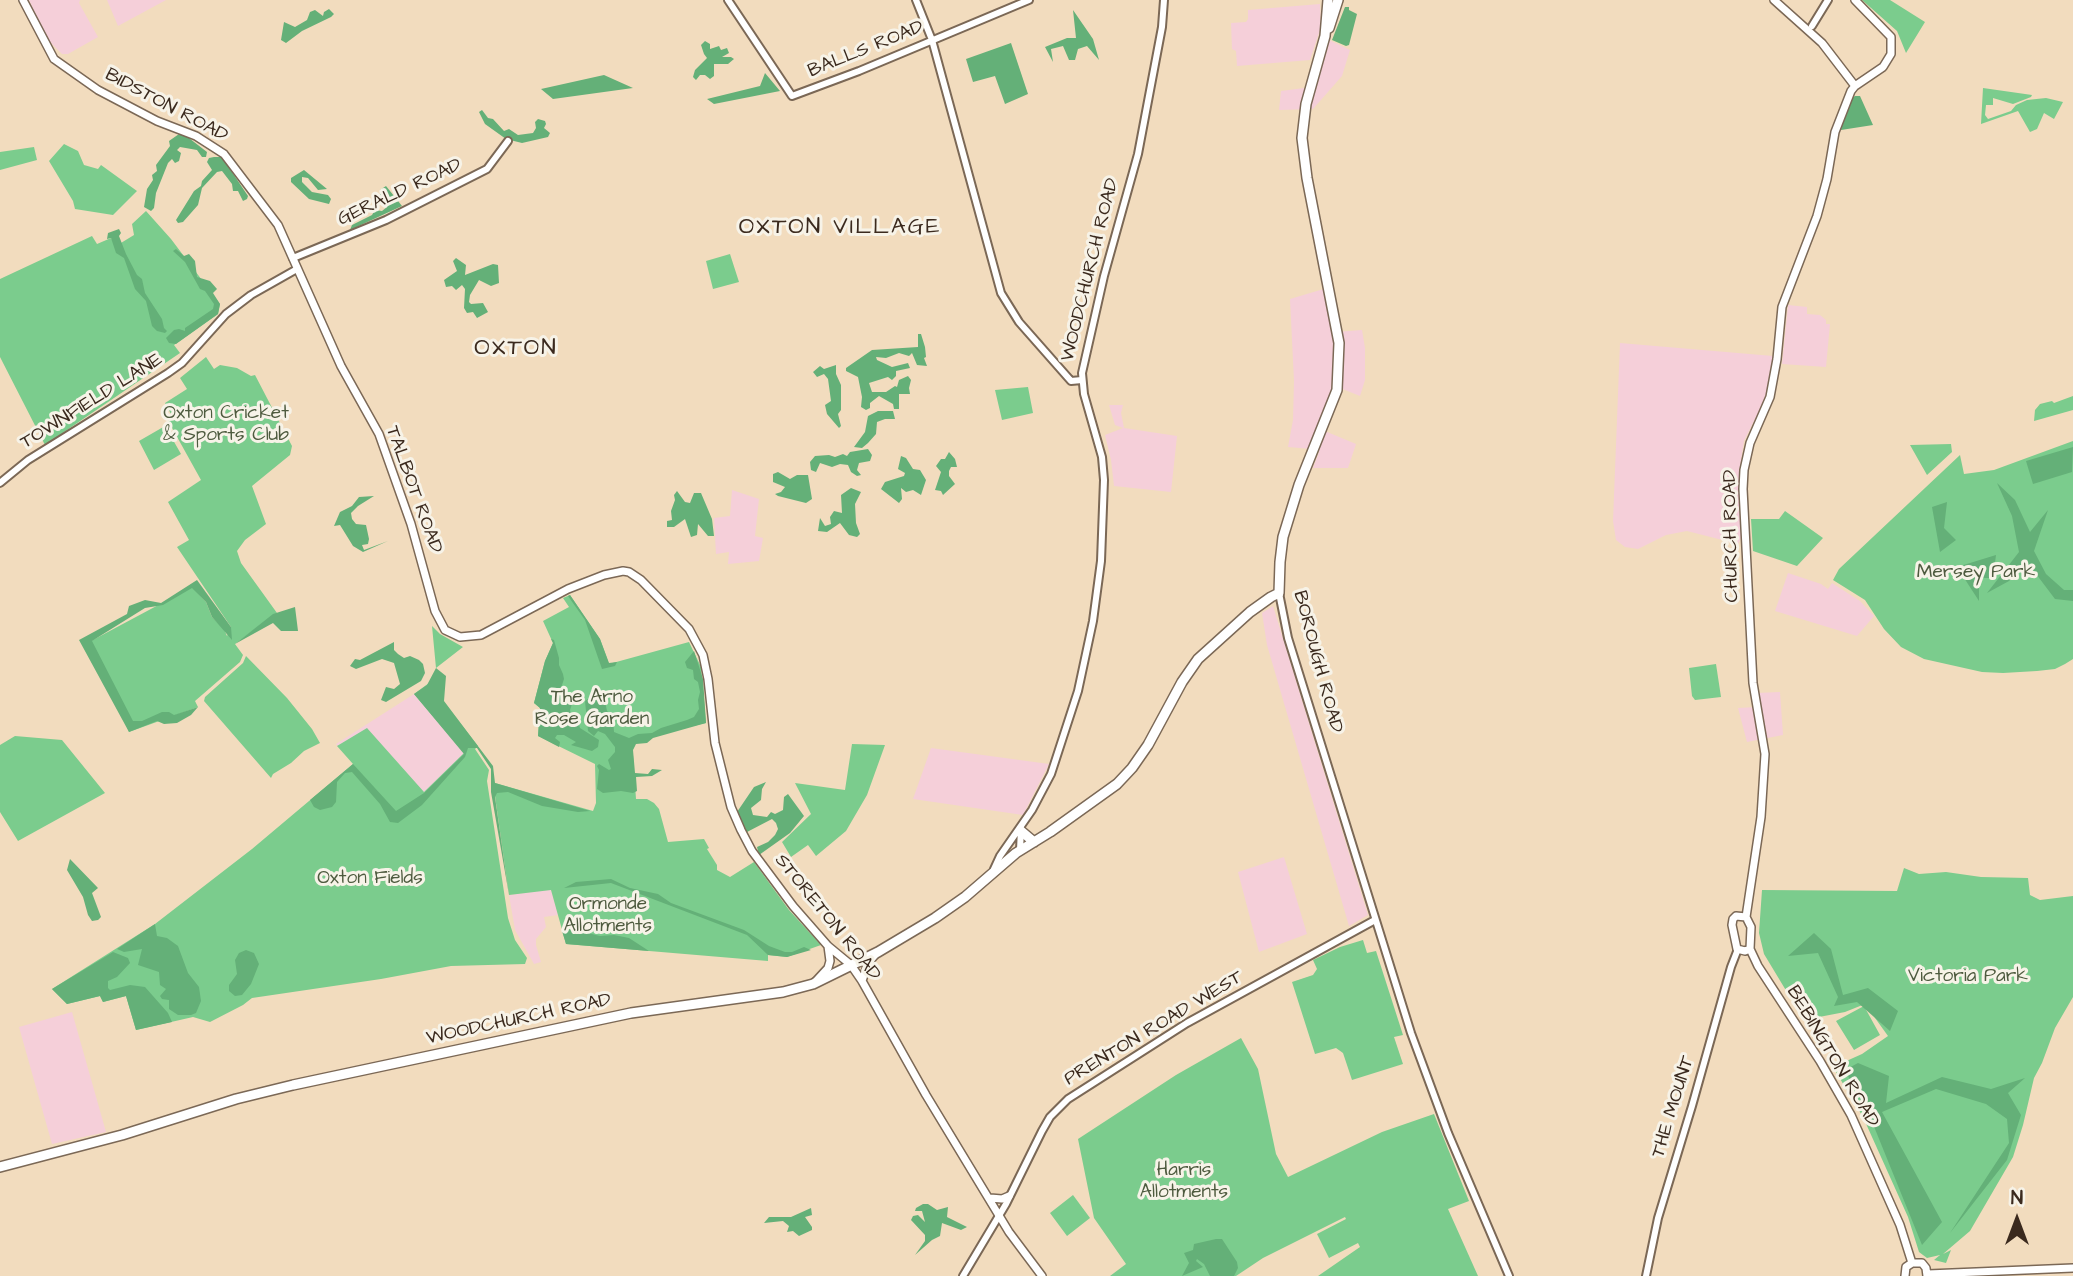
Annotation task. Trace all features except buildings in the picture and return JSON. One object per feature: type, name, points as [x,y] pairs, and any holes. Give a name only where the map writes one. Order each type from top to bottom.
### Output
[{"type":"highway","name":"BOROUGH ROAD","points":[[1279,593],[1283,537],[1304,471],[1333,403],[1339,379],[1337,331],[1303,148],[1306,104],[1325,36],[1327,0]]},
{"type":"highway","points":[[1325,36],[1338,0]]},
{"type":"highway","points":[[1018,851],[1117,783],[1148,745],[1182,682],[1198,659],[1250,612],[1279,593]]},
{"type":"highway","points":[[1021,829],[1034,842]]},
{"type":"highway","name":"WOODCHURCH ROAD","points":[[0,1167],[293,1085],[631,1013],[782,992],[813,984],[878,952],[957,903],[1018,851]]},
{"type":"main road","name":"BIDSTON ROAD","points":[[23,0],[57,62],[98,90],[158,121],[196,136],[224,153],[278,225],[322,324]]},
{"type":"main road","points":[[1774,0],[1822,43],[1855,86],[1883,67],[1892,48],[1891,37],[1855,0]]},
{"type":"main road","name":"CHURCH ROAD","points":[[1746,917],[1761,817],[1765,754],[1753,683],[1744,470],[1750,443],[1770,397],[1786,293],[1815,222],[1827,180],[1835,132],[1847,99],[1855,86]]},
{"type":"main road","name":"TALBOT ROAD","points":[[322,324],[341,366],[379,434],[415,536],[438,620],[450,633],[466,638],[489,632],[568,589],[604,575],[629,572]]},
{"type":"main road","name":"STORETON ROAD","points":[[629,572],[641,580],[682,620],[698,643],[706,666],[715,743],[734,817],[752,850],[782,892],[828,946],[851,965],[862,981],[926,1094],[1015,1241],[1042,1276]]},
{"type":"main road","points":[[1742,915],[1746,917],[1751,927],[1750,949],[1745,951],[1738,949],[1735,942],[1733,919],[1742,915]]},
{"type":"main road","points":[[813,984],[828,968],[828,946]]},
{"type":"main road","name":"BEBINGTON ROAD","points":[[1750,949],[1851,1115],[1900,1224],[1912,1262]]},
{"type":"main road","points":[[862,981],[867,963],[878,952]]},
{"type":"main road","points":[[990,1198],[1002,1199],[1009,1196]]},
{"type":"main road","points":[[1903,1276],[1906,1267],[1912,1262],[1922,1264],[1927,1275],[2073,1268]]},
{"type":"street","name":"BALLS ROAD","points":[[728,0],[792,96],[1029,0]]},
{"type":"street","points":[[916,0],[932,40],[1001,293],[1019,322],[1071,381],[1082,380]]},
{"type":"street","name":"WOODCHURCH ROAD","points":[[994,870],[1047,782],[1082,676],[1098,592],[1104,480],[1102,457],[1082,380],[1084,360],[1138,154],[1162,27],[1164,0]]},
{"type":"street","points":[[1812,26],[1828,0]]},
{"type":"street","name":"GERALD ROAD","points":[[293,258],[386,220],[487,169],[508,141]]},
{"type":"street","name":"TOWNFIELD LANE","points":[[0,483],[47,448],[169,373],[182,363],[226,314],[251,295],[298,269]]},
{"type":"street","name":"BOROUGH ROAD","points":[[1279,593],[1290,645],[1375,920],[1437,1102],[1509,1276]]},
{"type":"street","name":"WOODCHURCH ROAD","points":[[1018,851],[1021,829]]},
{"type":"street","points":[[1011,841],[1018,851]]},
{"type":"street","name":"PRENTON ROAD WEST","points":[[963,1276],[1000,1215],[1050,1117],[1068,1099],[1187,1023],[1375,920]]},
{"type":"street","name":"THE MOUNT","points":[[1646,1276],[1660,1210],[1738,949]]},
{"type":"shaded area","points":[[29,0],[80,0],[79,3],[98,37],[68,54],[62,54],[46,38]]},
{"type":"shaded area","points":[[107,0],[166,0],[118,26]]},
{"type":"shaded area","points":[[1320,4],[1321,27],[1310,60],[1237,66],[1236,51],[1232,49],[1231,23],[1246,22],[1248,10]]},
{"type":"shaded area","points":[[1329,40],[1350,50],[1342,76],[1313,109],[1279,110],[1281,91],[1304,88],[1315,90]]},
{"type":"shaded area","points":[[1327,288],[1336,332],[1362,330],[1365,348],[1365,380],[1360,396],[1335,386],[1320,429],[1356,444],[1348,468],[1313,468],[1319,452],[1288,447],[1293,420],[1294,381],[1290,299]]},
{"type":"shaded area","points":[[1788,305],[1807,307],[1807,314],[1820,315],[1826,320],[1826,324],[1830,324],[1826,367],[1782,364]]},
{"type":"shaded area","points":[[1620,343],[1773,356],[1765,399],[1744,441],[1739,473],[1741,538],[1738,544],[1687,531],[1666,535],[1638,549],[1625,547],[1616,540],[1613,521]]},
{"type":"shaded area","points":[[1109,405],[1123,405],[1121,413],[1124,428],[1177,436],[1171,492],[1114,486],[1105,435],[1123,428],[1115,425]]},
{"type":"shaded area","points":[[732,490],[759,499],[755,536],[763,538],[759,561],[728,564],[729,552],[716,554],[714,518],[730,516]]},
{"type":"shaded area","points":[[1788,573],[1828,589],[1832,583],[1860,601],[1874,616],[1857,636],[1775,611]]},
{"type":"shaded area","points":[[1273,606],[1368,915],[1349,926],[1267,645],[1262,613]]},
{"type":"shaded area","points":[[1780,692],[1783,735],[1747,742],[1738,708],[1757,707],[1756,693]]},
{"type":"shaded area","points":[[414,694],[465,754],[424,793],[396,812],[336,744]]},
{"type":"shaded area","points":[[931,748],[1049,764],[1023,815],[913,799]]},
{"type":"shaded area","points":[[1284,857],[1307,934],[1259,952],[1238,872]]},
{"type":"shaded area","points":[[551,889],[558,915],[544,917],[546,927],[536,939],[541,962],[534,964],[515,930],[509,895]]},
{"type":"shaded area","points":[[72,1012],[106,1132],[52,1144],[19,1027]]},
{"type":"green space","points":[[1862,0],[1890,0],[1925,22],[1906,53],[1897,31]]},
{"type":"green space","points":[[1345,7],[1357,14],[1349,45],[1346,46],[1332,40]]},
{"type":"green space","points":[[329,9],[334,14],[331,17],[302,31],[286,43],[281,40],[284,22],[295,27],[307,20],[310,12],[315,10],[323,16]]},
{"type":"green space","points":[[1073,10],[1093,39],[1099,60],[1087,46],[1078,49],[1075,60],[1069,60],[1063,46],[1051,49],[1053,62],[1045,47],[1067,38],[1076,38]]},
{"type":"green space","points":[[705,41],[710,44],[710,49],[719,46],[721,50],[727,48],[729,53],[722,57],[734,59],[728,64],[714,64],[714,76],[710,79],[700,75],[696,80],[693,77],[695,70],[707,58],[701,45]]},
{"type":"green space","points":[[1011,43],[1028,94],[1005,104],[995,76],[973,82],[966,59]]},
{"type":"green space","points":[[765,73],[780,91],[714,104],[707,99],[760,86]]},
{"type":"green space","points":[[604,75],[633,88],[553,99],[541,89]]},
{"type":"green space","points":[[1983,88],[2032,95],[2013,104],[1993,98],[1993,105],[1986,105],[1985,115],[1988,119],[2011,111],[2016,105],[2027,100],[2046,98],[2063,102],[2054,119],[2044,113],[2037,129],[2030,132],[2018,111],[1981,124]]},
{"type":"green space","points":[[1860,96],[1873,125],[1841,130],[1852,98]]},
{"type":"green space","points":[[482,110],[504,131],[509,129],[518,135],[533,133],[538,119],[545,121],[544,128],[550,133],[548,137],[522,143],[506,139],[485,124],[479,112]]},
{"type":"green space","points":[[179,134],[185,135],[207,152],[206,157],[202,157],[197,150],[180,147],[177,150],[181,153],[179,161],[175,163],[172,159],[168,163],[151,211],[144,207],[147,189],[153,180],[152,175],[157,171],[156,165],[170,146],[169,141]]},
{"type":"green space","points":[[64,144],[78,151],[84,165],[98,169],[101,165],[137,191],[113,215],[75,209],[49,161]]},
{"type":"green space","points":[[34,147],[37,160],[0,170],[0,152]]},
{"type":"green space","points":[[214,157],[222,157],[248,196],[247,199],[243,201],[238,191],[233,191],[232,184],[222,171],[217,172],[202,188],[198,205],[183,222],[178,223],[176,220],[194,191],[212,170],[207,162]]},
{"type":"green space","points":[[304,170],[327,189],[318,190],[308,178],[302,177],[302,182],[312,192],[328,195],[331,199],[329,204],[309,199],[291,182],[291,178]]},
{"type":"green space","points":[[386,186],[402,206],[350,230],[352,225],[372,215],[375,210],[382,211],[387,207],[387,203],[380,198],[380,190]]},
{"type":"green space","points":[[146,211],[171,239],[220,304],[218,314],[174,345],[180,353],[45,445],[0,357],[0,279],[92,236],[97,244],[111,238],[116,246],[134,235],[132,224]]},
{"type":"green space","points":[[119,229],[126,254],[142,279],[145,293],[162,319],[167,331],[165,333],[152,326],[146,301],[135,289],[124,258],[116,253],[111,238],[107,239],[108,233]]},
{"type":"green space","points":[[176,249],[184,256],[189,254],[195,261],[197,277],[210,281],[217,289],[213,293],[220,304],[218,314],[176,344],[169,343],[166,338],[174,330],[185,331],[185,328],[213,309],[214,304],[205,291],[200,289],[185,262],[173,251]]},
{"type":"green space","points":[[730,254],[739,282],[713,289],[706,261]]},
{"type":"green space","points":[[456,258],[466,265],[465,275],[493,264],[498,265],[499,283],[491,286],[479,280],[470,295],[471,304],[483,303],[488,312],[477,318],[473,312],[467,313],[464,308],[465,289],[462,285],[456,290],[452,286],[446,287],[444,280],[457,271],[453,261]]},
{"type":"green space","points":[[918,334],[921,334],[925,347],[924,358],[927,366],[917,365],[912,353],[909,356],[899,353],[886,358],[876,357],[892,367],[908,363],[910,368],[896,371],[892,380],[888,377],[869,383],[872,392],[886,392],[897,387],[899,380],[908,376],[911,380],[910,394],[899,394],[899,409],[894,409],[893,404],[879,396],[870,403],[870,408],[866,410],[861,407],[858,377],[846,371],[846,368],[872,350],[918,347]]},
{"type":"green space","name":"Oxton Cricket & Sports Club","points":[[206,357],[214,369],[220,365],[255,375],[292,446],[290,455],[252,486],[266,524],[245,540],[237,551],[241,563],[277,613],[235,644],[243,655],[240,662],[195,701],[198,707],[129,732],[91,641],[192,587],[206,602],[212,617],[227,636],[231,627],[177,547],[189,540],[168,502],[201,480],[166,417],[171,414],[165,403],[187,389],[180,378]]},
{"type":"green space","points":[[836,365],[836,374],[841,385],[839,428],[827,414],[825,405],[831,401],[828,379],[824,374],[817,377],[813,372],[820,366],[824,369]]},
{"type":"green space","points":[[1028,387],[1033,413],[1002,420],[995,390]]},
{"type":"green space","points":[[2073,396],[2073,410],[2034,421],[2035,410],[2040,404],[2052,401],[2054,403]]},
{"type":"green space","points":[[878,411],[893,411],[895,419],[877,422],[876,434],[868,443],[862,448],[854,447],[865,432],[868,416]]},
{"type":"green space","points":[[165,426],[181,454],[154,470],[139,441]]},
{"type":"green space","name":"Mersey Park","points":[[2073,441],[2073,659],[2065,664],[2055,669],[2003,673],[1982,672],[1924,659],[1901,647],[1884,629],[1865,600],[1833,580],[1839,569],[1960,455],[1964,474],[1994,470]]},
{"type":"green space","points":[[1951,444],[1952,452],[1927,475],[1910,445]]},
{"type":"green space","points":[[2073,447],[2072,472],[2033,484],[2026,461]]},
{"type":"green space","points":[[868,449],[872,455],[870,461],[859,463],[857,470],[861,475],[857,476],[851,472],[848,465],[840,464],[832,467],[820,463],[816,472],[811,470],[810,462],[815,456],[847,456],[850,452]]},
{"type":"green space","points":[[949,452],[957,467],[951,467],[949,471],[955,484],[943,495],[941,491],[935,490],[941,472],[936,466]]},
{"type":"green space","points":[[901,456],[906,458],[913,469],[920,470],[926,480],[921,495],[913,490],[906,492],[901,488],[902,499],[899,503],[881,489],[885,482],[904,476],[905,473],[898,469]]},
{"type":"green space","points":[[778,472],[790,479],[797,475],[808,475],[812,499],[806,503],[775,494],[785,487],[773,482],[773,474]]},
{"type":"green space","points":[[1997,483],[2015,500],[2030,532],[2048,510],[2034,551],[2046,574],[2064,590],[2073,590],[2073,601],[2055,599],[2027,562],[2009,581],[1987,593],[2019,552],[2012,516]]},
{"type":"green space","points":[[851,488],[861,492],[855,504],[856,523],[860,534],[857,537],[849,535],[840,523],[827,532],[818,531],[820,518],[825,526],[831,524],[830,517],[834,511],[842,513],[841,495]]},
{"type":"green space","points":[[677,491],[685,502],[690,503],[694,493],[701,493],[712,519],[714,536],[708,536],[698,524],[697,535],[691,537],[685,519],[674,527],[667,527],[667,521],[672,520],[671,511]]},
{"type":"green space","points":[[374,496],[351,513],[352,519],[356,524],[366,525],[369,539],[368,544],[362,545],[364,550],[388,541],[363,552],[353,546],[340,525],[334,526],[340,512],[352,506],[359,497]]},
{"type":"green space","points":[[1947,502],[1944,528],[1956,540],[1940,552],[1932,507]]},
{"type":"green space","points":[[1785,511],[1823,538],[1797,566],[1753,551],[1751,519],[1779,519]]},
{"type":"green space","points":[[1996,555],[1993,578],[1979,578],[1979,601],[1957,567]]},
{"type":"green space","points":[[197,580],[231,627],[232,640],[212,617],[206,602],[192,588],[163,605],[145,608],[92,641],[133,721],[142,721],[162,712],[174,715],[198,707],[191,715],[177,723],[164,724],[157,721],[129,732],[79,640],[127,614],[129,606],[145,600],[161,603]]},
{"type":"green space","points":[[570,595],[600,639],[609,664],[689,642],[701,667],[706,723],[632,740],[636,799],[647,799],[659,809],[668,842],[704,839],[717,870],[730,877],[754,862],[789,910],[821,945],[787,957],[768,955],[768,961],[566,944],[551,890],[509,895],[495,783],[593,811],[596,803],[595,764],[538,736],[540,708],[534,703],[545,661],[553,643],[543,621],[569,607],[563,598]]},
{"type":"green space","points":[[570,595],[600,639],[609,663],[617,662],[615,666],[602,669],[585,620],[568,596]]},
{"type":"green space","points":[[295,607],[298,631],[281,631],[273,623],[235,644],[273,614]]},
{"type":"green space","points":[[432,626],[440,634],[463,647],[436,668]]},
{"type":"green space","points":[[551,639],[554,640],[563,674],[561,688],[571,694],[573,701],[571,715],[580,728],[599,740],[598,747],[592,751],[571,745],[576,742],[564,735],[557,735],[555,738],[560,742],[559,747],[538,736],[540,708],[534,703],[545,661],[553,643]]},
{"type":"green space","points":[[394,642],[394,650],[398,654],[404,658],[410,656],[419,660],[425,673],[421,681],[386,702],[381,700],[386,687],[394,689],[400,684],[394,663],[382,659],[356,669],[350,666],[355,659],[360,660]]},
{"type":"green space","name":"The Arno Rose Garden","points":[[694,651],[703,679],[706,723],[653,738],[647,743],[636,744],[633,750],[635,773],[648,774],[652,769],[662,770],[652,776],[636,777],[637,791],[603,793],[597,789],[597,766],[599,764],[611,769],[608,760],[615,752],[615,747],[605,734],[598,731],[594,736],[588,731],[585,701],[592,701],[597,691],[603,692],[607,711],[613,716],[614,732],[629,738],[652,733],[694,717],[699,709],[700,692],[693,670],[687,668],[685,662]]},
{"type":"green space","points":[[246,656],[287,698],[320,743],[304,751],[271,778],[204,701],[205,697],[243,663]]},
{"type":"green space","points":[[1716,664],[1721,697],[1695,700],[1692,696],[1689,668]]},
{"type":"green space","points":[[436,668],[446,676],[444,701],[493,766],[495,783],[590,811],[578,812],[542,806],[508,792],[497,793],[495,797],[509,895],[491,792],[491,769],[477,748],[468,748],[465,757],[422,805],[398,823],[390,822],[380,804],[352,772],[345,773],[337,782],[336,802],[332,807],[320,810],[314,807],[310,800],[353,764],[396,811],[424,793],[464,754],[414,694],[427,685]]},
{"type":"green space","name":"Oxton Fields","points":[[429,683],[478,746],[475,749],[489,770],[487,781],[508,918],[515,940],[527,958],[525,964],[451,966],[252,998],[210,1022],[193,1017],[136,1030],[126,996],[103,1002],[100,996],[67,1004],[52,989],[155,924],[252,849],[353,764],[337,746],[367,728],[424,792],[464,753],[414,694]]},
{"type":"green space","points":[[15,736],[62,740],[105,793],[18,841],[0,812],[0,745]]},
{"type":"green space","points":[[852,744],[885,745],[867,795],[846,831],[816,856],[808,845],[791,857],[782,842],[811,814],[795,783],[845,790]]},
{"type":"green space","points":[[766,782],[761,800],[751,808],[753,815],[767,817],[771,812],[775,814],[783,810],[784,797],[788,794],[804,816],[790,833],[759,855],[757,847],[775,835],[778,829],[776,823],[772,819],[747,832],[739,822],[737,812],[754,787]]},
{"type":"green space","points":[[70,859],[98,888],[92,893],[101,917],[98,920],[92,921],[88,915],[83,897],[67,870]]},
{"type":"green space","name":"Victoria Park","points":[[1904,868],[1919,874],[1946,872],[1981,877],[2028,878],[2030,895],[2040,900],[2073,896],[2073,997],[2055,1028],[2034,1078],[2013,1157],[1970,1231],[1943,1254],[1951,1250],[1946,1263],[1934,1260],[1940,1255],[1927,1258],[1919,1252],[1908,1217],[1863,1117],[1833,1067],[1862,1054],[1888,1036],[1865,1004],[1845,1012],[1802,1017],[1764,954],[1759,933],[1762,890],[1897,891]]},
{"type":"green space","points":[[611,879],[630,888],[658,894],[671,903],[744,930],[769,946],[785,952],[804,947],[811,950],[787,957],[768,955],[747,935],[611,883],[564,888],[576,882]]},
{"type":"green space","points":[[155,924],[157,936],[167,938],[178,946],[188,973],[199,987],[201,1001],[196,1013],[178,1015],[169,1009],[169,1000],[160,996],[166,989],[160,985],[159,972],[138,965],[142,949],[124,952],[117,949]]},
{"type":"green space","points":[[572,929],[600,936],[629,938],[649,951],[566,944],[562,931]]},
{"type":"green space","points":[[1814,933],[1831,949],[1843,995],[1868,988],[1898,1011],[1890,1031],[1857,1002],[1834,1006],[1838,997],[1818,953],[1788,956]]},
{"type":"green space","points":[[1363,940],[1367,953],[1376,951],[1403,1035],[1394,1037],[1403,1064],[1352,1080],[1343,1053],[1336,1048],[1315,1054],[1292,982],[1313,975],[1317,969],[1313,960]]},
{"type":"green space","points":[[246,950],[254,953],[259,964],[251,984],[242,995],[235,996],[229,991],[229,985],[237,974],[235,960],[239,953]]},
{"type":"green space","points":[[113,952],[128,958],[130,963],[117,977],[108,981],[108,988],[110,990],[130,985],[145,987],[168,1013],[172,1022],[136,1030],[126,996],[103,1002],[100,996],[67,1004],[52,989]]},
{"type":"green space","points":[[1864,1006],[1880,1035],[1854,1050],[1836,1021]]},
{"type":"green space","name":"Harris Allotments","points":[[1241,1038],[1258,1069],[1276,1154],[1288,1177],[1382,1132],[1434,1114],[1469,1201],[1448,1209],[1478,1276],[1318,1276],[1360,1247],[1358,1243],[1329,1258],[1317,1234],[1346,1219],[1345,1217],[1263,1258],[1236,1276],[1110,1276],[1126,1264],[1094,1218],[1078,1139],[1176,1075]]},
{"type":"green space","points":[[1858,1063],[1889,1076],[1886,1103],[1942,1077],[1991,1089],[2025,1078],[2008,1093],[2021,1115],[2007,1160],[1950,1233],[2009,1143],[2007,1119],[1986,1104],[1936,1089],[1882,1112],[1942,1222],[1922,1245],[1875,1129],[1845,1070]]},
{"type":"green space","points":[[1073,1195],[1090,1218],[1067,1236],[1050,1213]]},
{"type":"green space","points":[[923,1204],[937,1210],[948,1207],[947,1217],[967,1227],[961,1230],[942,1223],[940,1236],[915,1255],[925,1241],[925,1235],[911,1220],[918,1215],[925,1222],[922,1211],[915,1211]]},
{"type":"green space","points":[[811,1208],[812,1215],[805,1217],[812,1230],[799,1236],[793,1231],[787,1232],[789,1226],[783,1221],[764,1223],[769,1217],[791,1217]]},
{"type":"green space","points":[[1222,1239],[1237,1262],[1238,1268],[1234,1276],[1210,1276],[1204,1264],[1197,1259],[1203,1267],[1182,1276],[1189,1263],[1184,1253],[1193,1250],[1194,1244]]},
{"type":"district","name":"OXTON VILLAGE","points":[[840,228]]},
{"type":"district","name":"OXTON","points":[[516,349]]},
{"type":"park label","name":"Ormonde Allotments","points":[[608,916]]}]
